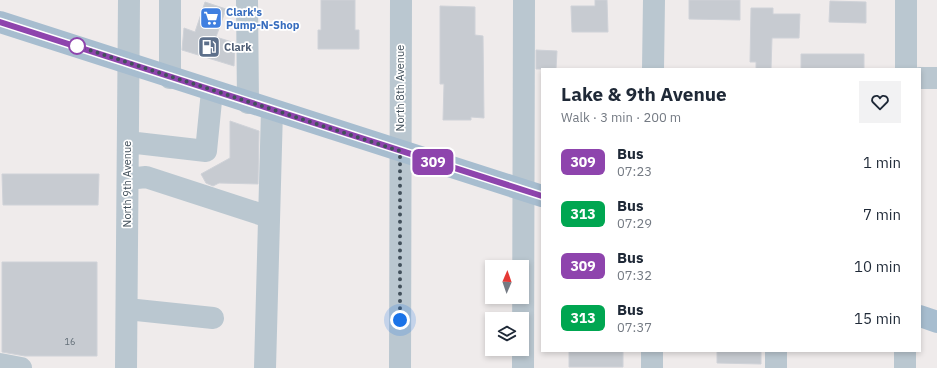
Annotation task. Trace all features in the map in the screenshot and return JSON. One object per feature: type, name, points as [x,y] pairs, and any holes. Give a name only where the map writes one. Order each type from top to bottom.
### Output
[{"type":"main road","points":[[0,22],[170,78],[533,193]]},
{"type":"main road","points":[[921,316],[937,322]]},
{"type":"street","name":"North 9th Avenue","points":[[126,368],[129,0]]},
{"type":"street","points":[[170,0],[170,78]]},
{"type":"street","points":[[247,0],[248,103]]},
{"type":"street","name":"North 8th Avenue","points":[[400,0],[400,368]]},
{"type":"street","points":[[523,368],[533,193],[524,0]]},
{"type":"street","points":[[653,68],[654,0]]},
{"type":"street","points":[[906,0],[906,68]]},
{"type":"street","points":[[921,78],[937,78]]},
{"type":"street","points":[[128,142],[206,151],[212,91]]},
{"type":"street","points":[[265,368],[272,110]]},
{"type":"street","points":[[128,179],[146,177],[269,217]]},
{"type":"street","points":[[127,309],[213,318]]},
{"type":"street","points":[[652,352],[652,368]]},
{"type":"street","points":[[776,352],[776,368]]},
{"type":"street","points":[[905,352],[905,368]]},
{"type":"street","points":[[0,364],[21,368]]},
{"type":"building","points":[[321,0],[355,0],[355,30],[359,30],[359,49],[318,49],[318,30],[321,30]]},
{"type":"building","points":[[595,0],[607,0],[608,32],[572,32],[571,6],[595,6]]},
{"type":"building","points":[[689,0],[740,0],[740,20],[689,19]]},
{"type":"building","points":[[830,1],[866,2],[866,23],[829,22]]},
{"type":"building","name":"Clark","points":[[205,2],[226,9],[216,37],[235,43],[234,66],[182,50],[184,28],[195,32]]},
{"type":"building","points":[[440,6],[475,7],[475,35],[483,36],[484,118],[471,117],[471,120],[443,120],[444,84],[440,84]]},
{"type":"building","points":[[751,8],[773,8],[773,14],[800,14],[799,38],[772,38],[771,68],[756,68],[756,62],[750,62]]},
{"type":"building","points":[[536,50],[557,51],[556,68],[536,69]]},
{"type":"building","points":[[801,54],[864,54],[864,68],[801,68]]},
{"type":"building","points":[[230,121],[259,131],[258,184],[219,183],[213,186],[206,183],[201,174],[230,158]]},
{"type":"building","points":[[2,174],[99,174],[98,205],[3,205]]},
{"type":"building","points":[[2,262],[97,262],[97,356],[25,356],[2,352]]},
{"type":"building","points":[[569,352],[623,352],[623,367],[569,367]]},
{"type":"building","points":[[717,352],[761,352],[761,364],[717,363]]},
{"type":"bus line","name":"309","points":[[0,22],[170,78],[541,196]]},
{"type":"place","name":"Clark's Pump-N-Shop","points":[[211,18]]},
{"type":"place","name":"Clark","points":[[209,47]]},
{"type":"route","points":[[77,46],[170,78],[400,151],[400,320]]}]
